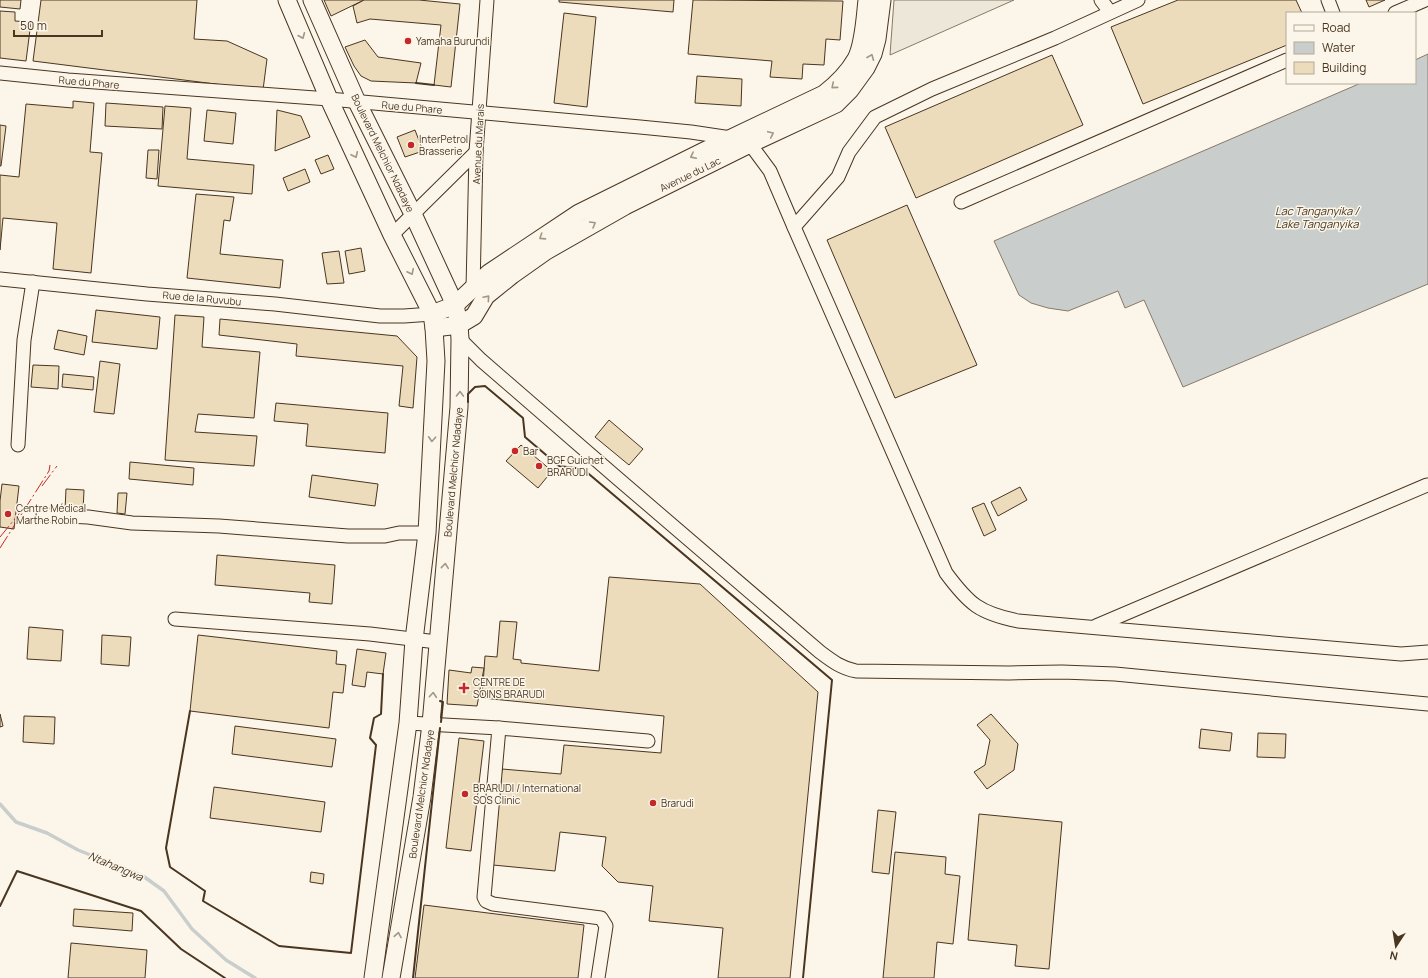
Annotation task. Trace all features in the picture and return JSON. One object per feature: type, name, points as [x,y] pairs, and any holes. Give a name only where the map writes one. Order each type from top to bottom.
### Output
[{"type":"main road","name":"Boulevard Melchior Ndadaye","points":[[287,0],[329,99],[433,321],[436,361],[427,533],[414,640],[408,723],[373,975]]},
{"type":"main road","name":"Boulevard Melchior Ndadaye","points":[[312,0],[357,102],[413,214],[455,305],[460,332],[459,407],[437,642],[431,724],[422,797],[392,976]]},
{"type":"main road","name":"Avenue du Lac","points":[[455,305],[496,269],[579,213],[704,150],[824,94],[839,82],[857,58],[861,44],[867,0]]},
{"type":"main road","name":"Avenue du Lac","points":[[460,332],[474,316],[486,296],[546,251],[625,206],[750,144],[836,104],[850,90],[866,68],[873,54],[877,39],[882,0]]},
{"type":"main road","points":[[433,321],[455,305]]},
{"type":"main road","points":[[433,321],[460,332]]},
{"type":"street","name":"Avenue du Marais","points":[[473,289],[476,152],[487,0]]},
{"type":"street","points":[[1101,0],[1110,12]]},
{"type":"street","points":[[794,227],[838,177],[849,152],[875,117],[932,89],[1056,38],[1138,0]]},
{"type":"street","points":[[1328,0],[1333,12]]},
{"type":"street","points":[[1397,12],[1425,0]]},
{"type":"street","points":[[961,202],[1286,60]]},
{"type":"street","name":"Rue du Phare","points":[[0,73],[68,80],[329,99],[654,128],[731,138],[750,144]]},
{"type":"street","points":[[750,144],[770,171],[946,573],[961,593],[976,606],[997,617],[1018,620],[1402,654],[1428,652]]},
{"type":"street","points":[[392,235],[476,152]]},
{"type":"street","name":"Rue de la Ruvubu","points":[[0,279],[147,294],[274,304],[380,316],[404,316],[433,321]]},
{"type":"street","points":[[18,445],[24,340],[33,282]]},
{"type":"street","points":[[460,332],[481,360],[820,652],[837,665],[846,669],[856,671],[1009,673],[1062,672],[1115,674],[1428,704]]},
{"type":"street","points":[[1094,627],[1427,485]]},
{"type":"street","points":[[43,515],[88,517],[132,523],[219,526],[348,536],[384,536],[427,533]]},
{"type":"street","points":[[175,619],[370,634],[437,642]]},
{"type":"street","points":[[408,723],[499,728],[648,741]]},
{"type":"street","points":[[499,728],[484,897],[486,901],[493,904],[601,918],[606,926],[598,978]]},
{"type":"shaded area","points":[[894,0],[1014,0],[890,55]]},
{"type":"water","name":"Lac Tanganyika / Lake Tanganyika","points":[[1428,54],[1428,284],[1183,387],[1144,300],[1125,308],[1118,291],[1068,311],[1048,308],[1031,303],[1019,295],[994,241],[1359,84],[1416,84],[1416,60]]},
{"type":"building","points":[[0,0],[21,0],[20,9],[0,7]]},
{"type":"building","points":[[41,0],[197,0],[194,39],[227,41],[267,59],[263,90],[33,61]]},
{"type":"building","points":[[324,0],[364,0],[331,16]]},
{"type":"building","points":[[364,0],[419,0],[460,4],[451,87],[434,85],[441,25],[370,19],[357,23],[353,6]]},
{"type":"building","points":[[559,0],[674,0],[673,12],[559,2]]},
{"type":"building","points":[[693,0],[843,1],[840,40],[826,39],[824,65],[803,64],[802,79],[770,77],[772,61],[688,54]]},
{"type":"building","points":[[1178,0],[1296,0],[1302,12],[1286,12],[1286,45],[1143,104],[1111,27]]},
{"type":"building","points":[[1366,0],[1385,0],[1369,7]]},
{"type":"building","points":[[0,11],[15,12],[15,21],[31,22],[26,61],[0,58]]},
{"type":"building","points":[[564,13],[596,17],[587,107],[554,103]]},
{"type":"building","points":[[365,40],[378,57],[421,63],[416,83],[371,81],[361,76],[354,66],[345,47]]},
{"type":"building","points":[[1052,55],[1083,125],[916,198],[885,127]]},
{"type":"building","points":[[697,76],[742,79],[741,106],[695,103]]},
{"type":"building","points":[[73,101],[94,103],[90,152],[102,153],[91,273],[53,269],[57,223],[3,218],[0,250],[0,175],[19,177],[26,104],[73,108]]},
{"type":"building","points":[[106,103],[163,107],[162,129],[105,126]]},
{"type":"building","points":[[165,106],[191,108],[187,159],[254,165],[252,194],[158,186]]},
{"type":"building","points":[[207,110],[236,113],[233,144],[204,141]]},
{"type":"building","points":[[277,110],[301,116],[310,137],[275,151]]},
{"type":"building","points":[[0,125],[6,126],[1,166],[0,166]]},
{"type":"building","points":[[415,130],[423,151],[405,157],[397,137]]},
{"type":"building","points":[[148,150],[159,150],[157,179],[146,178]]},
{"type":"building","points":[[328,155],[334,169],[321,174],[315,160]]},
{"type":"building","points":[[305,169],[310,182],[288,191],[283,178]]},
{"type":"building","points":[[196,194],[234,197],[230,221],[224,220],[220,254],[283,260],[280,288],[187,278]]},
{"type":"building","points":[[907,205],[977,365],[895,398],[827,240]]},
{"type":"building","points":[[361,248],[365,271],[349,274],[345,251]]},
{"type":"building","points":[[339,251],[344,283],[327,284],[322,253]]},
{"type":"building","points":[[96,310],[160,317],[157,349],[92,342]]},
{"type":"building","points":[[175,315],[204,317],[202,347],[260,352],[254,418],[198,414],[195,432],[257,436],[254,466],[165,460]]},
{"type":"building","points":[[220,319],[397,336],[417,357],[413,408],[399,406],[403,366],[296,356],[297,344],[219,335]]},
{"type":"building","points":[[58,330],[87,336],[84,355],[54,349]]},
{"type":"building","points":[[100,361],[120,364],[114,414],[94,412]]},
{"type":"building","points":[[33,365],[59,366],[58,389],[31,387]]},
{"type":"building","points":[[63,374],[94,377],[93,390],[62,387]]},
{"type":"building","points":[[276,403],[388,413],[385,453],[306,446],[308,424],[274,421]]},
{"type":"building","points":[[609,420],[643,449],[629,465],[595,437]]},
{"type":"building","points":[[521,445],[552,471],[538,488],[506,461]]},
{"type":"building","points":[[130,462],[194,468],[193,485],[129,479]]},
{"type":"building","points":[[312,475],[378,484],[375,506],[309,497]]},
{"type":"building","name":"Centre Médical Marthe Robin","points":[[2,484],[19,486],[14,529],[0,527],[0,501]]},
{"type":"building","points":[[1020,487],[1027,500],[998,516],[991,502]]},
{"type":"building","points":[[66,489],[84,490],[83,511],[65,510]]},
{"type":"building","points":[[118,493],[127,493],[125,514],[117,513]]},
{"type":"building","points":[[984,503],[996,530],[984,536],[972,508]]},
{"type":"building","points":[[217,555],[335,565],[332,604],[309,602],[310,593],[215,585]]},
{"type":"building","name":"Brarudi","points":[[609,577],[700,584],[818,692],[790,978],[718,978],[723,928],[649,921],[653,886],[618,882],[602,866],[606,837],[560,832],[555,871],[493,865],[502,769],[561,774],[564,745],[661,753],[664,716],[482,698],[485,656],[497,657],[500,621],[517,622],[513,659],[521,660],[521,663],[599,671]]},
{"type":"building","points":[[29,627],[63,630],[61,661],[27,659]]},
{"type":"building","points":[[102,635],[131,637],[129,666],[101,664]]},
{"type":"building","points":[[198,635],[337,651],[336,664],[346,665],[343,693],[333,692],[329,728],[190,711]]},
{"type":"building","points":[[357,649],[386,653],[383,674],[367,672],[365,687],[352,685]]},
{"type":"building","name":"CENTRE DE SOINS BRARUDI","points":[[472,667],[484,668],[477,706],[447,704],[449,670],[471,673]]},
{"type":"building","points":[[0,714],[3,726],[0,727]]},
{"type":"building","points":[[991,714],[1018,744],[1014,770],[987,789],[974,772],[985,765],[990,740],[977,725]]},
{"type":"building","points":[[24,716],[55,717],[54,744],[23,742]]},
{"type":"building","points":[[235,726],[336,739],[332,767],[232,754]]},
{"type":"building","points":[[1201,729],[1232,733],[1230,751],[1199,748]]},
{"type":"building","points":[[1258,733],[1286,734],[1285,758],[1257,757]]},
{"type":"building","name":"BRARUDI / International SOS Clinic","points":[[459,738],[484,741],[471,851],[446,848]]},
{"type":"building","points":[[214,787],[325,802],[321,832],[210,818]]},
{"type":"building","points":[[878,810],[896,812],[889,874],[872,872]]},
{"type":"building","points":[[979,814],[1062,822],[1049,969],[1015,966],[1017,945],[968,940]]},
{"type":"building","points":[[895,852],[946,857],[945,874],[960,876],[953,944],[937,942],[934,978],[883,978]]},
{"type":"building","points":[[311,872],[324,874],[323,884],[310,882]]},
{"type":"building","points":[[424,905],[584,925],[578,978],[415,978]]},
{"type":"building","points":[[74,909],[133,913],[132,931],[73,926]]},
{"type":"building","points":[[71,943],[147,950],[145,978],[68,978]]},
{"type":"waterway","name":"Ntahangwa","points":[[0,804],[16,822],[47,833],[78,850],[143,876],[164,891],[192,929],[226,960],[255,978]]},
{"type":"wall","points":[[416,83],[434,85]]},
{"type":"wall","points":[[468,402],[468,394],[475,387],[485,386],[523,418],[525,437],[559,466],[583,469],[832,680],[803,978]]},
{"type":"wall","points":[[190,711],[166,848],[170,867],[205,891],[203,901],[279,946],[351,953],[376,745],[370,738],[374,718],[381,714],[383,674]]},
{"type":"wall","points":[[440,701],[443,702],[441,722]]},
{"type":"wall","points":[[413,978],[440,728]]},
{"type":"wall","points":[[0,906],[17,871],[141,911],[181,949],[225,978]]},
{"type":"power","points":[[0,548],[49,471],[50,465]]},
{"type":"power","points":[[42,486],[57,466]]},
{"type":"power","points":[[0,537],[23,509]]},
{"type":"place","name":"Yamaha Burundi","points":[[408,41]]},
{"type":"place","name":"InterPetrol Brasserie","points":[[411,145]]},
{"type":"place","name":"Bar","points":[[515,451]]},
{"type":"place","name":"BGF Guichet BRARUDI","points":[[539,466]]},
{"type":"place","name":"Centre Médical Marthe Robin","points":[[8,514]]},
{"type":"place","name":"CENTRE DE SOINS BRARUDI","points":[[464,688]]},
{"type":"place","name":"BRARUDI / International SOS Clinic","points":[[465,794]]},
{"type":"place","name":"Brarudi","points":[[653,803]]}]
